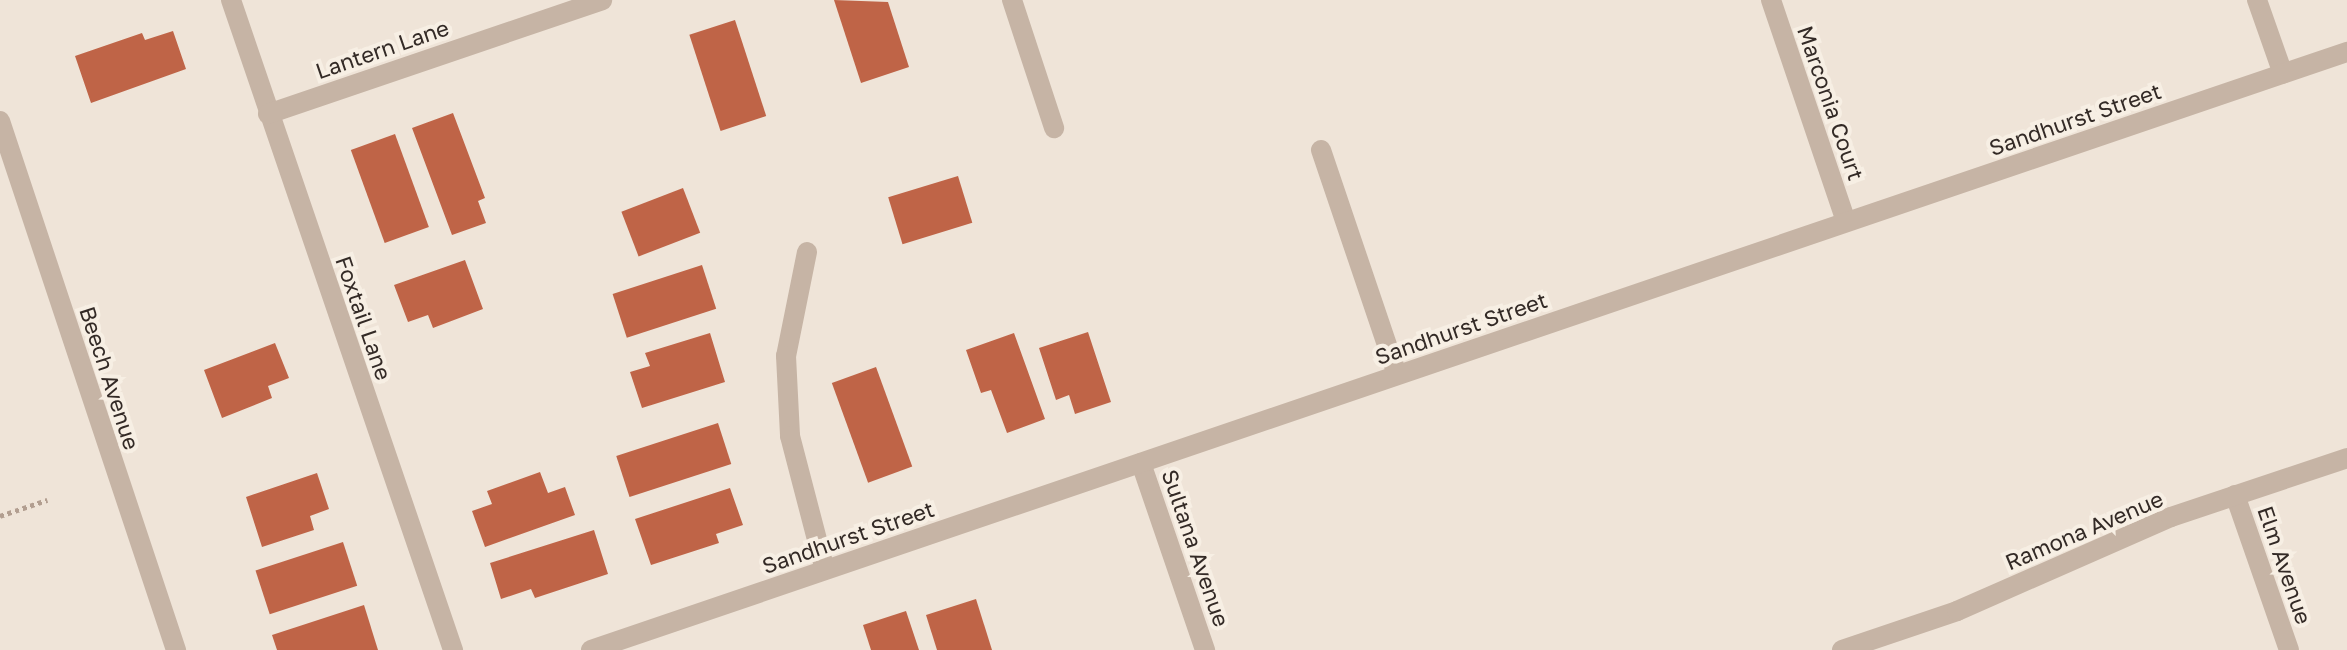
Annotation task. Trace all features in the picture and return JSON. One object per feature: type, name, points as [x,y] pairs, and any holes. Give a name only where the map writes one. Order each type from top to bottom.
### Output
[{"type":"street","name":"Foxtail Lane","points":[[231,0],[453,650]]},
{"type":"street","name":"Lantern Lane","points":[[268,114],[602,0]]},
{"type":"street","points":[[1012,0],[1054,128]]},
{"type":"street","name":"Marconia Court","points":[[1771,0],[1846,222]]},
{"type":"street","points":[[2257,0],[2283,74]]},
{"type":"street","name":"Sandhurst Street","points":[[591,650],[2347,52]]},
{"type":"street","name":"Beech Avenue","points":[[0,121],[176,650]]},
{"type":"street","points":[[1321,150],[1397,375]]},
{"type":"street","points":[[807,252],[786,356],[789,423],[825,570]]},
{"type":"street","name":"Ramona Avenue","points":[[1842,650],[1957,611],[2070,558],[2235,495],[2347,458]]},
{"type":"street","name":"Sultana Avenue","points":[[1141,463],[1205,650]]},
{"type":"street","name":"Elm Avenue","points":[[2235,495],[2289,650]]},
{"type":"path","points":[[0,516],[47,500]]},
{"type":"building","points":[[834,0],[888,2],[909,67],[861,83]]},
{"type":"building","points":[[735,20],[766,116],[721,131],[689,35]]},
{"type":"building","points":[[173,31],[186,69],[91,103],[75,56],[142,33],[145,40]]},
{"type":"building","points":[[453,113],[485,198],[478,201],[486,223],[452,235],[412,128]]},
{"type":"building","points":[[395,134],[429,227],[385,243],[351,150]]},
{"type":"building","points":[[958,176],[972,223],[903,244],[888,197]]},
{"type":"building","points":[[683,188],[700,233],[639,256],[621,212]]},
{"type":"building","points":[[465,260],[483,309],[433,328],[428,315],[408,322],[394,285]]},
{"type":"building","points":[[702,265],[716,309],[627,338],[613,294]]},
{"type":"building","points":[[1088,332],[1111,402],[1075,414],[1069,395],[1056,400],[1039,348]]},
{"type":"building","points":[[710,333],[725,382],[642,408],[630,372],[650,366],[645,353]]},
{"type":"building","points":[[1014,333],[1045,419],[1007,433],[991,390],[981,393],[966,350]]},
{"type":"building","points":[[275,343],[289,378],[268,386],[272,398],[222,418],[204,370]]},
{"type":"building","points":[[876,367],[912,467],[868,483],[832,383]]},
{"type":"building","points":[[718,423],[731,464],[630,497],[616,456]]},
{"type":"building","points":[[540,472],[548,493],[565,487],[575,515],[485,547],[472,511],[492,504],[487,491]]},
{"type":"building","points":[[317,473],[329,509],[310,516],[314,530],[262,547],[246,497]]},
{"type":"building","points":[[730,488],[743,525],[716,534],[719,543],[651,565],[635,519]]},
{"type":"building","points":[[594,530],[608,574],[535,598],[531,589],[501,599],[490,563]]},
{"type":"building","points":[[343,542],[357,586],[270,614],[256,570]]},
{"type":"building","points":[[976,599],[992,650],[937,650],[926,615]]},
{"type":"building","points":[[364,605],[378,650],[277,650],[272,635]]},
{"type":"building","points":[[906,611],[919,650],[871,650],[863,625]]}]
